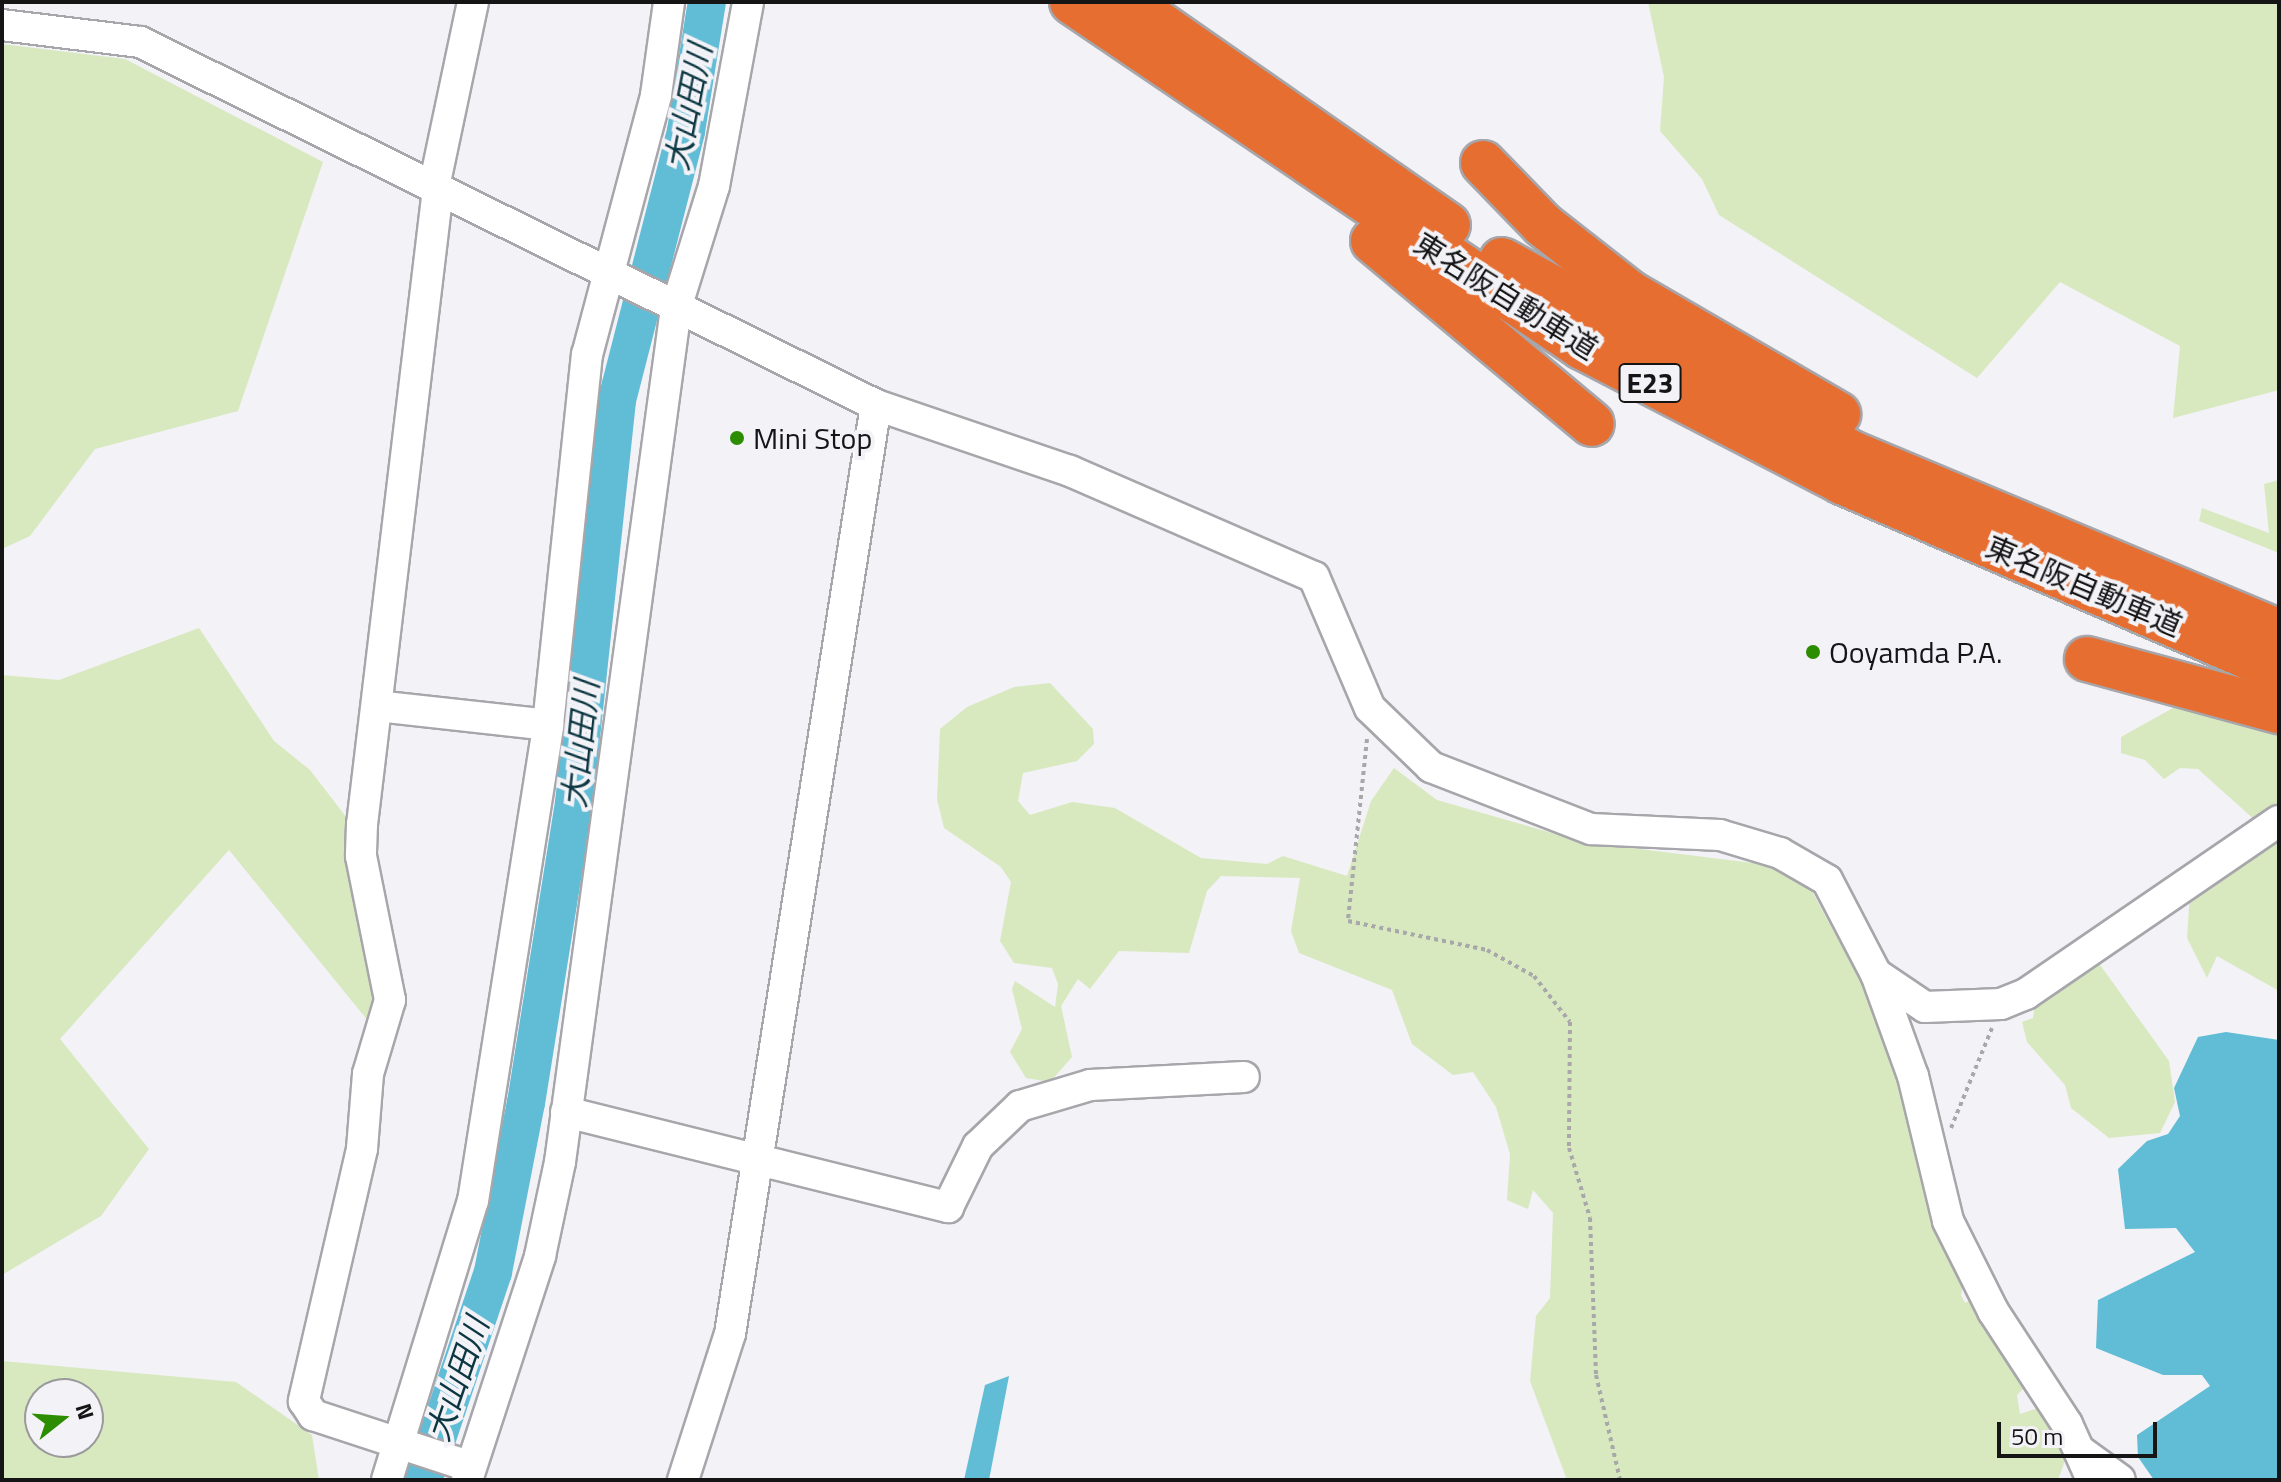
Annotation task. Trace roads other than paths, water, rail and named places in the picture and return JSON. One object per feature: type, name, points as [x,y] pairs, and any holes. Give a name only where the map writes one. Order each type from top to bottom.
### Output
[{"type":"highway","name":"東名阪自動車道","points":[[1072,2],[1238,120],[1569,338],[1725,424],[2279,670]]},
{"type":"highway","name":"東名阪自動車道","points":[[1128,2],[1468,239],[1594,317],[1852,453],[2279,632]]},
{"type":"highway","points":[[1238,120],[1271,162],[1592,424]]},
{"type":"highway","points":[[1483,163],[1543,225],[1630,293],[2127,570]]},
{"type":"highway","points":[[2087,659],[2279,711]]},
{"type":"street","points":[[473,2],[436,188],[361,856],[390,1000],[368,1074],[362,1149],[304,1401],[313,1415],[398,1443],[469,1473],[540,1256],[566,1112],[673,306],[714,186],[748,2]]},
{"type":"street","points":[[387,1480],[463,1250],[548,725],[577,421],[656,95],[669,2]]},
{"type":"street","points":[[2,25],[140,42],[876,405],[1070,471],[1314,577],[1370,708],[1431,767],[1591,829],[1720,835],[1780,853],[1827,880],[1876,974],[1913,1076],[1939,1180],[1967,1267],[2080,1451],[2092,1480]]},
{"type":"street","points":[[683,1480],[730,1334],[761,1157],[876,405]]},
{"type":"street","points":[[377,706],[548,725]]},
{"type":"street","points":[[1876,974],[1925,1007],[2001,1004],[2026,994],[2279,821]]},
{"type":"street","points":[[566,1112],[761,1157],[948,1207],[978,1146],[1020,1106],[1090,1085],[1244,1077]]},
{"type":"street","points":[[2080,1451],[2120,1480]]},
{"type":"water","points":[[2226,1032],[2279,1040],[2279,1480],[2154,1480],[2138,1457],[2137,1435],[2210,1386],[2202,1375],[2163,1375],[2096,1348],[2098,1300],[2195,1252],[2176,1228],[2125,1229],[2118,1169],[2147,1141],[2168,1134],[2180,1116],[2174,1088],[2198,1037]]},
{"type":"water","points":[[1009,1376],[989,1480],[964,1480],[985,1385]]},
{"type":"waterway","name":"大山田川","points":[[423,1480],[493,1272],[526,1103],[574,803],[617,400],[686,131],[707,2]]},
{"type":"place","name":"Mini Stop","points":[[737,438]]},
{"type":"place","name":"Ooyamda P.A.","points":[[1813,652]]}]
